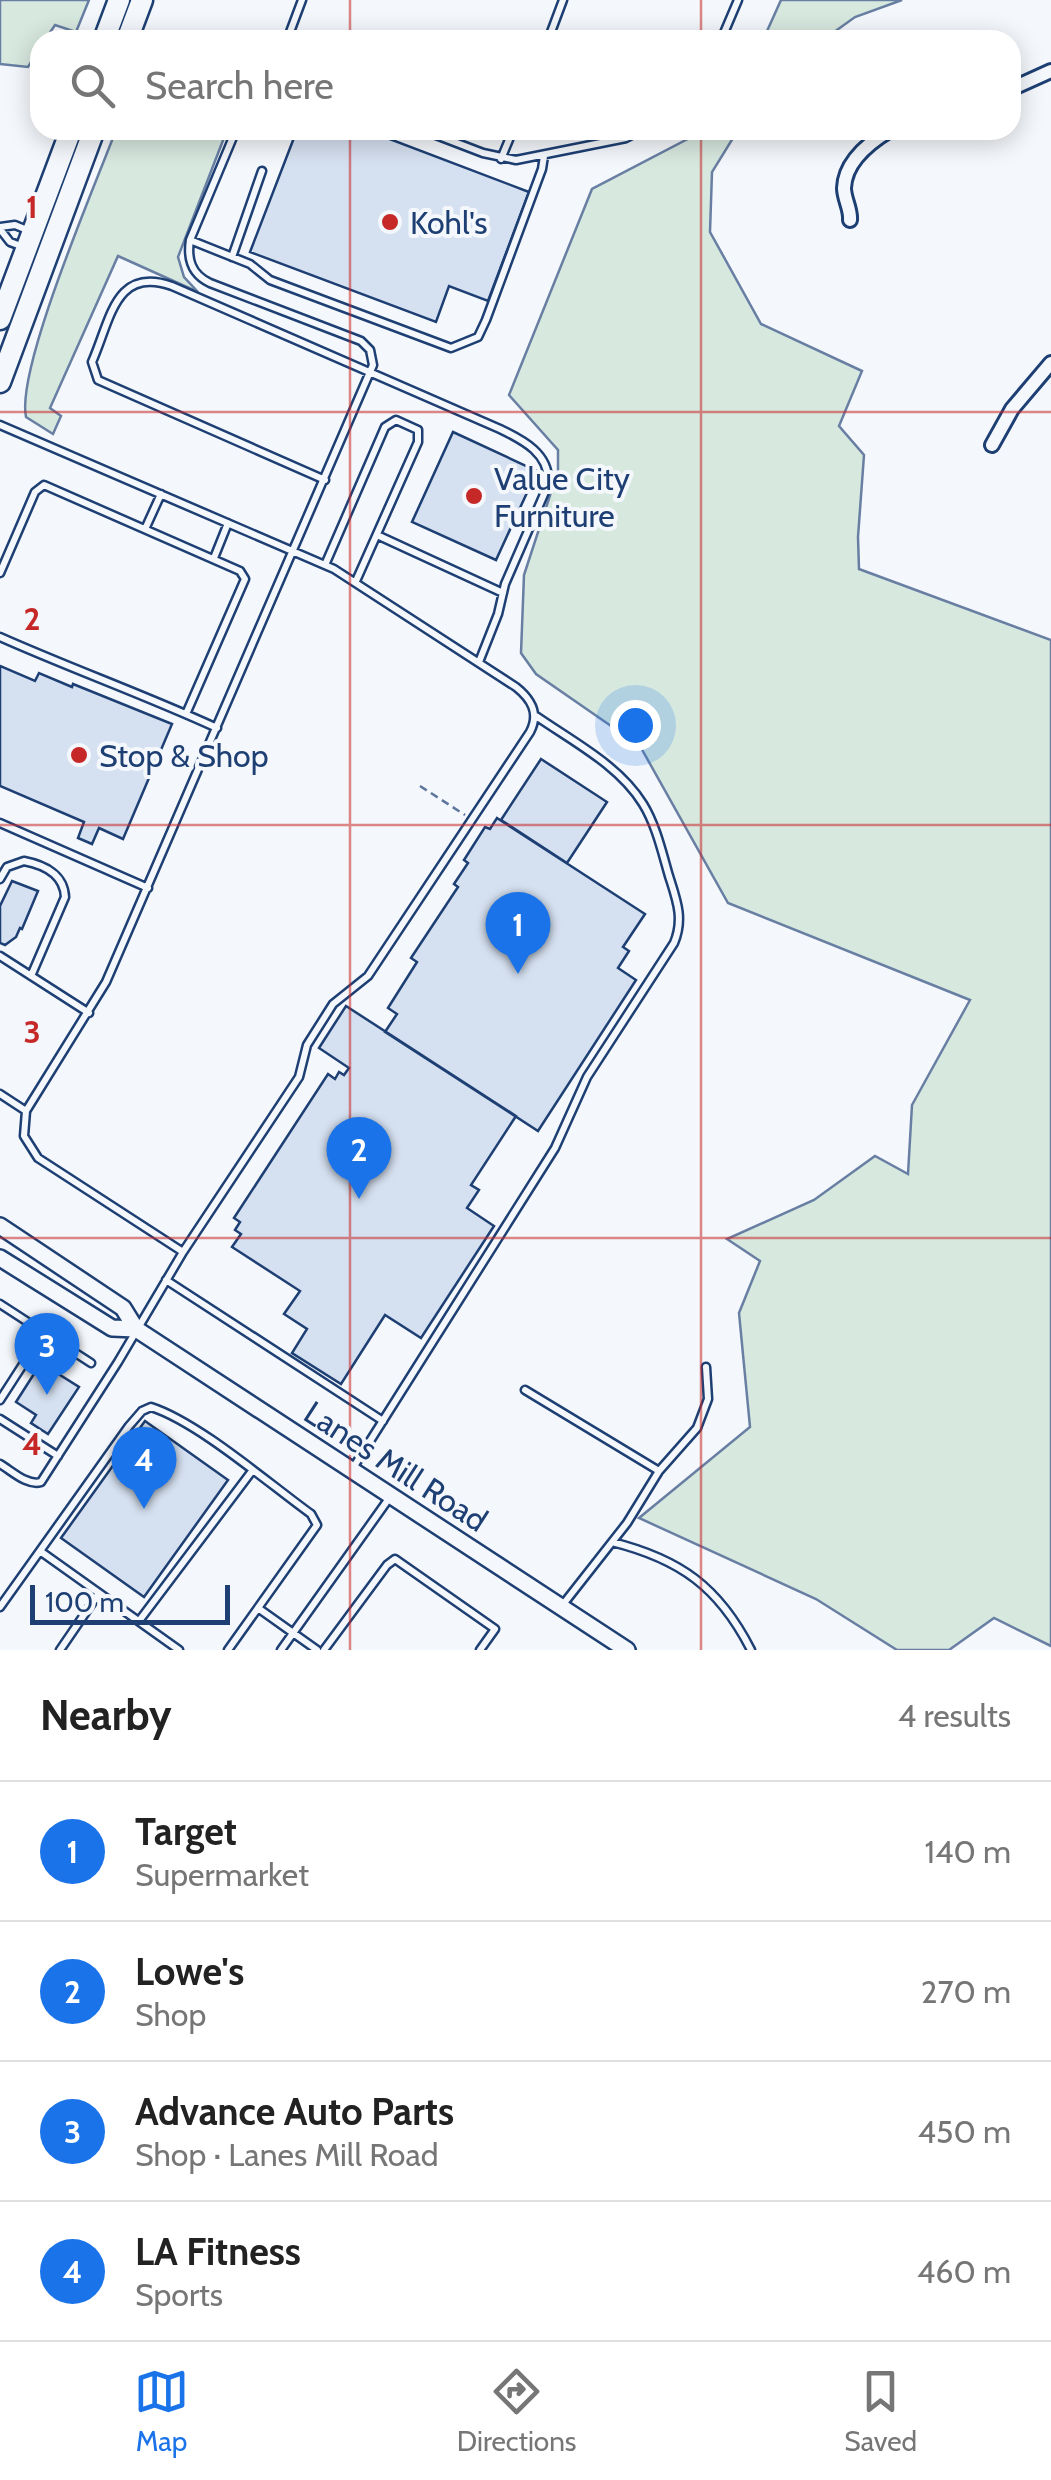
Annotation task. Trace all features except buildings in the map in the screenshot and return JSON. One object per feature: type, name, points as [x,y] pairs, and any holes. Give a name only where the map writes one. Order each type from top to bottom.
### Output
[{"type":"highway","points":[[108,30],[119,0]]},
{"type":"highway","points":[[132,30],[142,0]]},
{"type":"highway","points":[[0,319],[67,140]]},
{"type":"highway","points":[[0,382],[90,140]]},
{"type":"street","points":[[1021,84],[1051,71]]},
{"type":"street","points":[[850,220],[844,192],[849,170],[876,140]]},
{"type":"street","points":[[992,444],[1012,408],[1051,363]]},
{"type":"street","name":"Lanes Mill Road","points":[[0,1226],[123,1308],[136,1328],[627,1650]]},
{"type":"street","name":"Lanes Mill Road","points":[[0,1258],[112,1328],[136,1328]]},
{"type":"lane","points":[[291,30],[302,0]]},
{"type":"lane","points":[[552,30],[562,0]]},
{"type":"lane","points":[[725,30],[738,0]]},
{"type":"lane","points":[[182,1252],[38,1158],[24,1136],[26,1111],[106,982],[370,375],[372,356],[360,340],[201,279],[190,264],[190,240],[232,140]]},
{"type":"lane","points":[[450,140],[516,160],[617,140]]},
{"type":"lane","points":[[501,158],[509,140]]},
{"type":"lane","points":[[190,240],[250,264],[270,280],[451,348],[478,337],[544,156]]},
{"type":"lane","points":[[232,257],[262,171]]},
{"type":"lane","points":[[15,225],[30,240],[10,242],[0,228],[15,225]]},
{"type":"lane","points":[[325,480],[108,386],[95,376],[92,362],[124,289],[149,280],[172,286],[500,429],[520,439],[542,458],[548,485],[479,662]]},
{"type":"lane","points":[[324,565],[385,427],[396,420],[420,434],[356,581]]},
{"type":"lane","points":[[0,425],[356,581],[522,691],[536,716],[619,775],[652,822],[681,924],[674,944],[587,1077],[555,1148],[352,1470]]},
{"type":"lane","points":[[0,574],[35,492],[44,485],[235,567],[245,579],[186,714]]},
{"type":"lane","points":[[146,528],[160,494]]},
{"type":"lane","points":[[214,558],[228,523]]},
{"type":"lane","points":[[377,535],[503,593]]},
{"type":"lane","points":[[0,637],[217,728]]},
{"type":"lane","points":[[0,1464],[35,1484],[41,1482],[182,1252],[299,1077],[307,1044],[341,995],[366,979],[530,732],[536,716]]},
{"type":"lane","points":[[0,823],[148,888]]},
{"type":"lane","points":[[0,879],[8,867],[24,861],[53,872],[65,890],[31,976]]},
{"type":"lane","points":[[0,956],[89,1013]]},
{"type":"lane","points":[[0,1094],[26,1111]]},
{"type":"lane","points":[[166,1280],[382,1421]]},
{"type":"lane","points":[[0,1304],[92,1363]]},
{"type":"lane","points":[[0,1400],[3,1388],[44,1332]]},
{"type":"lane","points":[[561,1607],[612,1542],[659,1472],[697,1428],[708,1400],[706,1367]]},
{"type":"lane","points":[[524,1390],[659,1472]]},
{"type":"lane","points":[[0,1606],[142,1412],[151,1408],[164,1412],[252,1471],[311,1514],[317,1524],[228,1650]]},
{"type":"lane","points":[[0,1418],[58,1456]]},
{"type":"lane","points":[[139,1622],[252,1471]]},
{"type":"lane","points":[[281,1650],[391,1496]]},
{"type":"lane","points":[[612,1542],[654,1553],[702,1583],[726,1604],[752,1650]]},
{"type":"lane","points":[[40,1551],[179,1650]]},
{"type":"lane","points":[[258,1608],[321,1650],[386,1565],[395,1559],[495,1628],[480,1650]]},
{"type":"lane","points":[[60,1650],[99,1593]]},
{"type":"path","points":[[420,786],[470,822]]},
{"type":"shaded area","points":[[0,0],[89,0],[77,30],[55,25],[52,30],[30,30],[28,67],[0,64]]},
{"type":"shaded area","points":[[781,0],[902,0],[855,17],[837,30],[768,30]]},
{"type":"shaded area","points":[[112,140],[223,140],[178,257],[184,277],[198,292],[118,256],[50,408],[61,416],[53,434],[26,417],[26,393],[59,276]]},
{"type":"shaded area","points":[[686,140],[732,140],[712,172],[710,232],[761,324],[862,371],[839,426],[864,455],[859,569],[1051,640],[1051,1646],[994,1618],[949,1650],[897,1650],[816,1599],[639,1518],[750,1427],[739,1313],[760,1261],[727,1239],[814,1200],[875,1156],[908,1174],[912,1105],[970,1000],[728,903],[640,746],[536,674],[521,653],[524,575],[558,471],[558,450],[509,395],[592,189]]},
{"type":"place","name":"Kohl's","points":[[390,222]]},
{"type":"place","name":"Value City Furniture","points":[[474,496]]},
{"type":"place","name":"Stop & Shop","points":[[79,755]]},
{"type":"place","name":"Target","points":[[518,974]]},
{"type":"place","name":"Lowe's","points":[[359,1199]]},
{"type":"place","name":"Advance Auto Parts","points":[[47,1395]]},
{"type":"place","name":"LA Fitness","points":[[144,1509]]}]
